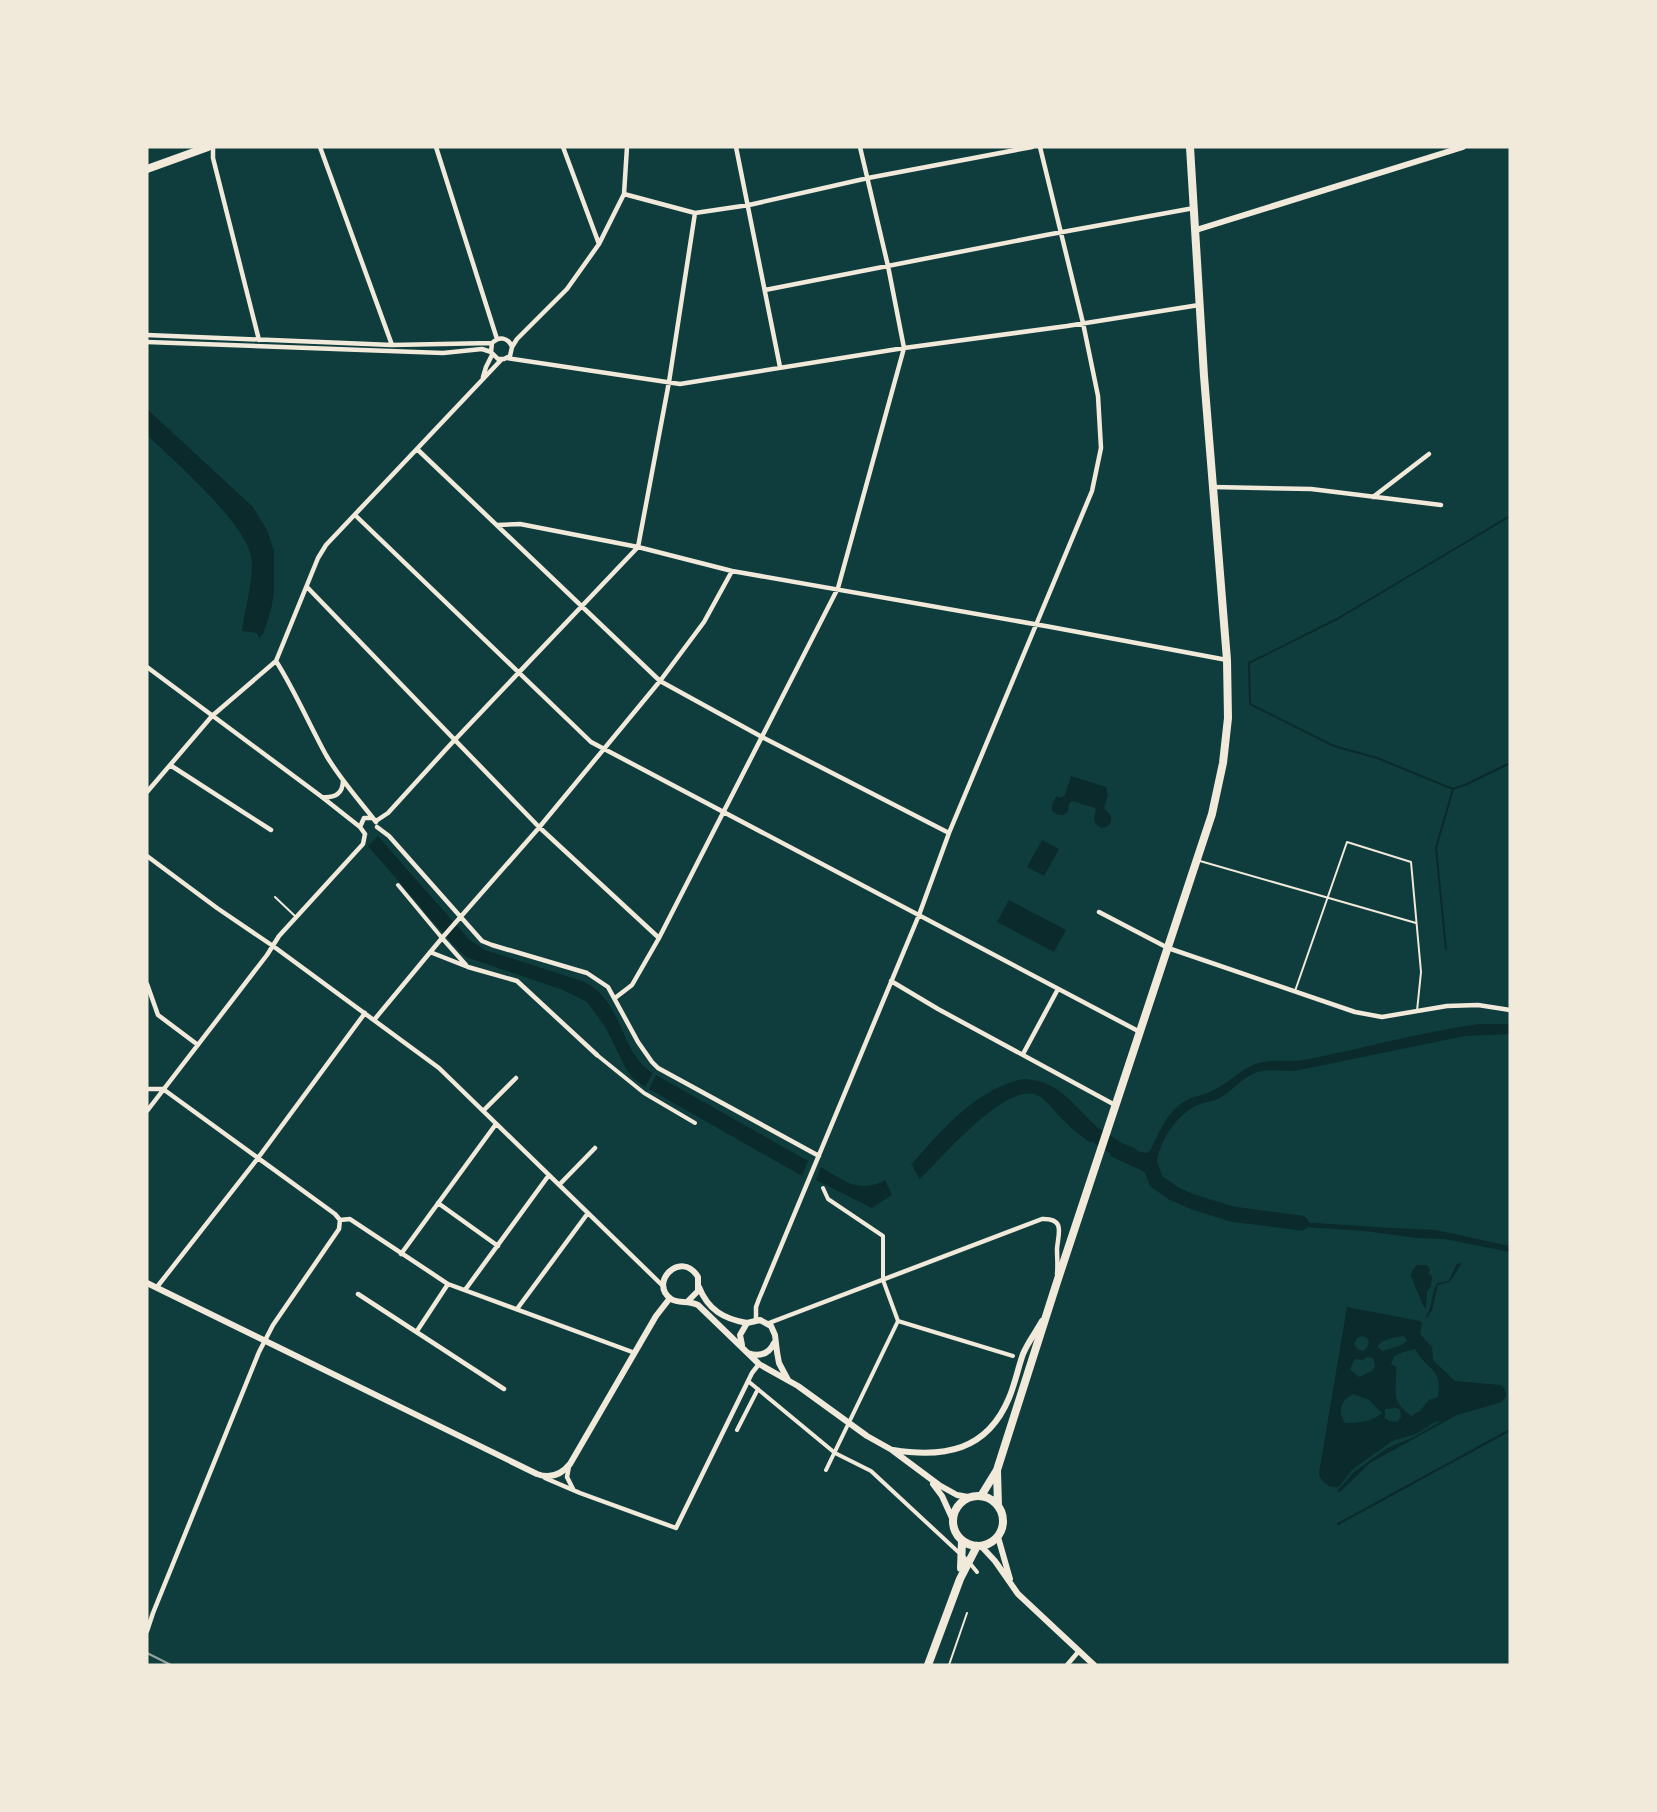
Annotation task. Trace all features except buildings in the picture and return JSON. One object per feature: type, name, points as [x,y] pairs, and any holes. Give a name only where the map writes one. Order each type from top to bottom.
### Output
[{"type":"main road","points":[[147,169],[211,147]]},
{"type":"main road","points":[[981,1496],[997,1470],[1212,814],[1223,763],[1228,718],[1227,660],[1199,305],[1190,147]]},
{"type":"main road","points":[[997,1470],[998,1506]]},
{"type":"main road","points":[[928,1665],[960,1579],[965,1558],[962,1541],[954,1531],[952,1518],[957,1506],[968,1497],[981,1496],[998,1506],[1003,1524],[998,1537],[979,1546],[965,1558]]},
{"type":"main road","points":[[962,1541],[979,1546]]},
{"type":"street","points":[[211,147],[259,340]]},
{"type":"street","points":[[320,147],[392,345]]},
{"type":"street","points":[[436,147],[497,339]]},
{"type":"street","points":[[563,147],[599,244]]},
{"type":"street","points":[[147,792],[212,716],[276,661],[318,558],[326,545],[504,359],[517,339],[567,289],[599,244],[624,194],[627,147]]},
{"type":"street","points":[[736,147],[780,367]]},
{"type":"street","points":[[615,998],[632,986],[659,938],[838,588],[904,348],[888,266],[860,147]]},
{"type":"street","points":[[624,194],[695,213],[749,205],[868,177],[1032,147]]},
{"type":"street","points":[[756,1320],[757,1304],[919,915],[949,833],[1092,491],[1101,448],[1098,396],[1083,323],[1040,147]]},
{"type":"street","points":[[1196,230],[1463,147]]},
{"type":"street","points":[[765,290],[1194,208]]},
{"type":"street","points":[[147,1111],[279,936],[363,844],[376,822],[388,813],[638,548],[669,382],[695,213]]},
{"type":"street","points":[[147,342],[443,353],[482,349],[504,359],[521,359],[680,384],[904,348],[1199,305]]},
{"type":"street","points":[[150,335],[392,345],[492,343],[501,338],[508,340],[516,356],[521,359]]},
{"type":"street","points":[[483,380],[492,354],[492,343]]},
{"type":"street","points":[[417,449],[660,681],[762,737],[949,833]]},
{"type":"street","points":[[1373,497],[1429,454]]},
{"type":"street","points":[[1214,487],[1311,489],[1441,505]]},
{"type":"street","points":[[355,515],[591,742],[1140,1032]]},
{"type":"street","points":[[498,525],[520,524],[638,548],[732,571],[838,588],[1227,660]]},
{"type":"street","points":[[374,1020],[660,681],[704,622],[732,571]]},
{"type":"street","points":[[307,587],[539,827],[659,938]]},
{"type":"street","points":[[276,661],[291,685],[326,755],[343,780],[458,919],[482,941],[587,973],[608,987],[638,1042],[658,1068],[819,1156]]},
{"type":"street","points":[[147,667],[370,833]]},
{"type":"street","points":[[170,765],[271,830]]},
{"type":"street","points":[[322,797],[331,798],[338,795],[343,788],[343,780]]},
{"type":"street","points":[[360,827],[364,818],[367,817],[376,822]]},
{"type":"street","points":[[147,856],[439,1068],[664,1287],[670,1298],[700,1306],[759,1364],[788,1380],[949,1491],[968,1497]]},
{"type":"street","points":[[398,885],[468,967]]},
{"type":"street","points":[[1099,912],[1168,948],[1355,1012],[1382,1017],[1447,1006],[1478,1005],[1510,1010]]},
{"type":"street","points":[[430,952],[468,967],[517,981],[597,1055],[644,1093],[695,1123]]},
{"type":"street","points":[[891,981],[1115,1105]]},
{"type":"street","points":[[147,984],[158,1015],[198,1045]]},
{"type":"street","points":[[1023,1054],[1058,989]]},
{"type":"street","points":[[157,1287],[258,1158],[365,1013]]},
{"type":"street","points":[[483,1111],[516,1078]]},
{"type":"street","points":[[147,1089],[163,1089],[335,1214],[340,1220],[339,1228],[265,1339],[147,1630]]},
{"type":"street","points":[[401,1254],[496,1124]]},
{"type":"street","points":[[559,1185],[595,1148]]},
{"type":"street","points":[[465,1290],[549,1175]]},
{"type":"street","points":[[823,1188],[828,1199],[883,1236],[883,1280],[898,1321],[826,1470]]},
{"type":"street","points":[[438,1203],[498,1246]]},
{"type":"street","points":[[517,1309],[588,1213]]},
{"type":"street","points":[[340,1220],[350,1219],[448,1284],[635,1353]]},
{"type":"street","points":[[769,1323],[1042,1219],[1056,1221],[1060,1234],[1057,1248],[1057,1282]]},
{"type":"street","points":[[664,1287],[663,1282],[667,1273],[679,1266],[692,1270],[698,1277],[699,1287],[705,1300],[723,1316],[730,1320],[747,1323],[756,1320],[769,1323],[774,1330],[779,1363],[788,1380]]},
{"type":"street","points":[[147,1282],[537,1474],[580,1493],[676,1528],[748,1381],[759,1364]]},
{"type":"street","points":[[417,1331],[448,1284]]},
{"type":"street","points":[[688,1301],[699,1287]]},
{"type":"street","points":[[358,1294],[504,1389]]},
{"type":"street","points":[[580,1493],[568,1481],[567,1472],[570,1464],[656,1316],[670,1298]]},
{"type":"street","points":[[892,1450],[929,1454],[946,1451],[969,1443],[989,1429],[1000,1417],[1024,1351],[1049,1311]]},
{"type":"street","points":[[898,1321],[1013,1356]]},
{"type":"street","points":[[747,1323],[740,1335],[745,1350],[755,1355],[765,1354],[776,1340]]},
{"type":"street","points":[[748,1381],[835,1453],[870,1471],[965,1558],[977,1572]]},
{"type":"street","points":[[737,1430],[758,1389]]},
{"type":"street","points":[[537,1474],[555,1476],[570,1464]]},
{"type":"street","points":[[920,1471],[942,1496],[952,1518]]},
{"type":"street","points":[[998,1537],[1012,1585]]},
{"type":"street","points":[[979,1546],[995,1561],[1023,1600],[1094,1665]]},
{"type":"street","points":[[1067,1665],[1079,1651]]},
{"type":"lane","points":[[1294,992],[1347,842],[1411,862],[1421,972],[1417,1011]]},
{"type":"lane","points":[[1197,860],[1417,923]]},
{"type":"lane","points":[[274,897],[296,917]]},
{"type":"lane","points":[[949,1665],[967,1613]]},
{"type":"water","points":[[147,409],[253,507],[267,530],[274,551],[274,593],[263,634],[259,638],[257,633],[242,631],[252,574],[251,557],[246,543],[223,510],[147,435]]},
{"type":"water","points":[[1071,776],[1106,787],[1108,795],[1104,808],[1111,816],[1111,822],[1107,827],[1101,828],[1095,823],[1095,808],[1072,801],[1064,815],[1058,815],[1052,811],[1056,797],[1061,798],[1065,795]]},
{"type":"water","points":[[378,836],[448,916],[439,928],[368,846]]},
{"type":"water","points":[[1042,840],[1059,849],[1044,876],[1027,867]]},
{"type":"water","points":[[1009,900],[1066,930],[1054,952],[997,922]]},
{"type":"water","points":[[458,928],[468,939],[485,950],[582,981],[596,989],[614,1013],[633,1053],[653,1073],[645,1087],[626,1069],[606,1028],[587,1002],[563,990],[466,957],[448,939]]},
{"type":"water","points":[[1480,1024],[1510,1024],[1510,1034],[1465,1036],[1297,1070],[1252,1074],[1220,1098],[1197,1105],[1179,1119],[1161,1147],[1158,1157],[1158,1177],[1153,1179],[1147,1173],[1110,1156],[1115,1141],[1130,1150],[1147,1153],[1166,1120],[1179,1105],[1188,1099],[1218,1088],[1253,1065],[1270,1061],[1305,1060]]},
{"type":"water","points":[[656,1075],[808,1161],[802,1176],[649,1089]]},
{"type":"water","points":[[1023,1079],[1046,1084],[1072,1102],[1096,1126],[1091,1143],[1069,1126],[1042,1098],[1026,1094],[1010,1099],[993,1109],[958,1140],[919,1180],[912,1165],[910,1166],[960,1113],[989,1092]]},
{"type":"water","points":[[821,1167],[859,1186],[876,1184],[885,1180],[892,1195],[872,1208],[816,1180]]},
{"type":"water","points":[[1163,1183],[1200,1205],[1242,1218],[1436,1230],[1510,1246],[1510,1252],[1444,1239],[1241,1223],[1219,1218],[1186,1205],[1157,1186]]},
{"type":"water","points":[[1460,1262],[1450,1282],[1438,1285],[1432,1310],[1427,1318],[1437,1283],[1449,1281],[1456,1265]]},
{"type":"water","points":[[1417,1265],[1427,1265],[1430,1270],[1428,1273],[1432,1276],[1431,1286],[1427,1291],[1426,1309],[1411,1276]]},
{"type":"water","points":[[1347,1307],[1420,1321],[1422,1324],[1420,1334],[1432,1347],[1433,1360],[1455,1381],[1501,1385],[1505,1389],[1506,1396],[1502,1402],[1457,1415],[1370,1463],[1342,1491],[1337,1491],[1354,1472],[1387,1448],[1414,1437],[1441,1421],[1435,1422],[1416,1434],[1392,1441],[1352,1470],[1339,1487],[1326,1484],[1319,1473]],"holes":[[[1362,1336],[1369,1342],[1363,1351],[1358,1350],[1354,1344],[1357,1338]],[[1404,1336],[1407,1341],[1383,1351],[1377,1347],[1385,1340]],[[1415,1349],[1436,1374],[1439,1387],[1438,1397],[1429,1400],[1420,1411],[1411,1416],[1397,1399],[1396,1367],[1391,1364],[1394,1356]],[[1373,1358],[1375,1366],[1372,1371],[1359,1377],[1350,1369],[1355,1359]],[[1353,1394],[1369,1400],[1382,1413],[1370,1420],[1345,1423],[1341,1410],[1346,1399]],[[1385,1409],[1400,1410],[1401,1417],[1397,1422],[1385,1418]]]},
{"type":"waterway","points":[[1453,789],[1377,758],[1334,746],[1250,704],[1249,663],[1337,619],[1510,516]]},
{"type":"waterway","points":[[1446,949],[1436,848],[1453,789],[1510,763]]},
{"type":"waterway","points":[[430,907],[466,947]]},
{"type":"waterway","points":[[1077,1123],[1119,1150],[1131,1155]]},
{"type":"waterway","points":[[1150,1164],[1156,1181],[1173,1193],[1193,1202],[1232,1214],[1301,1223]]},
{"type":"waterway","points":[[1338,1524],[1510,1430]]},
{"type":"railway","points":[[147,1653],[171,1665]]}]
